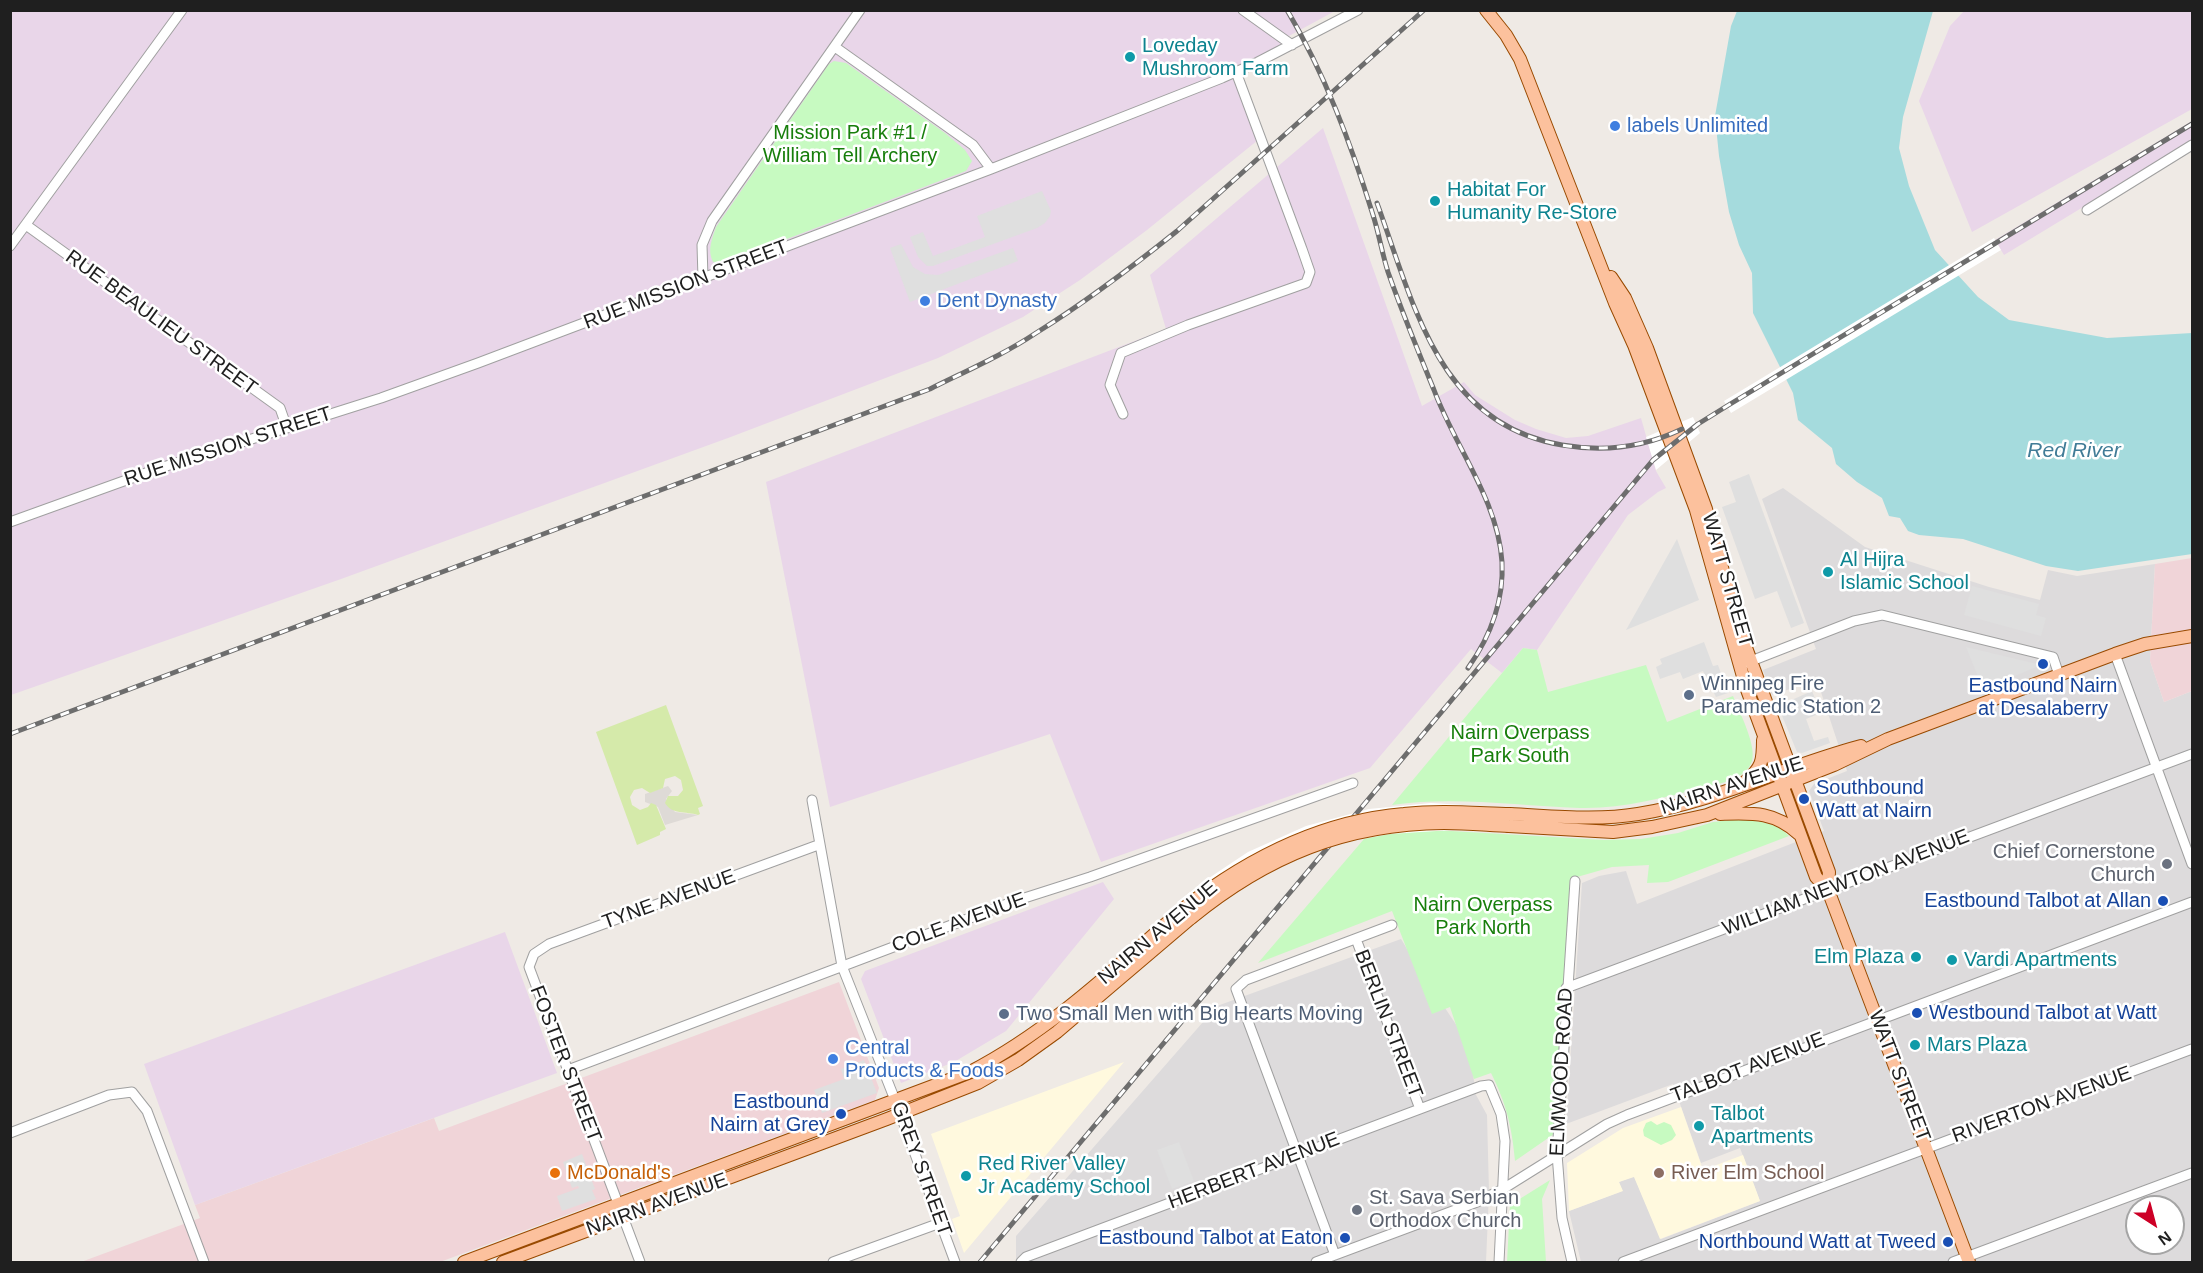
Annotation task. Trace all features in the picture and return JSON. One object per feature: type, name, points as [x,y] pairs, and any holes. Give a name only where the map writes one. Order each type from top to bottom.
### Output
[{"type":"main road","name":"WATT STREET","points":[[1486,10],[1506,35],[1520,59],[1615,303],[1706,508],[1738,626],[1763,733],[1816,878],[1828,890],[1968,1260]]},
{"type":"main road","name":"NAIRN AVENUE","points":[[1509,820],[1613,832],[1652,827],[1707,815],[1783,787],[1888,739],[2115,654],[2145,644],[2193,636]]},
{"type":"main road","name":"WATT STREET","points":[[1745,663],[1792,767],[1829,872],[1828,890]]},
{"type":"main road","points":[[1736,788],[1757,772],[1763,756],[1763,733]]},
{"type":"main road","name":"NAIRN AVENUE","points":[[471,1261],[970,1072],[1033,1035],[1187,913],[1283,857],[1337,838],[1405,825],[1635,815],[1701,799],[1829,754],[1888,739]]},
{"type":"main road","points":[[1707,815],[1753,813],[1766,815],[1779,819],[1801,836]]},
{"type":"main road","name":"NAIRN AVENUE","points":[[503,1263],[978,1083],[1029,1053],[1079,1014],[1187,913]]},
{"type":"main road","points":[[791,1154],[801,1136]]},
{"type":"main road","points":[[719,1167],[722,1181]]},
{"type":"main road","points":[[536,1235],[540,1249]]},
{"type":"street","points":[[10,246],[182,10]]},
{"type":"street","points":[[703,278],[702,245],[712,221],[860,10]]},
{"type":"street","points":[[1243,10],[1292,45]]},
{"type":"street","name":"RUE MISSION STREET","points":[[10,522],[157,469],[287,428],[478,363],[991,170],[1236,72],[1358,10]]},
{"type":"street","points":[[834,47],[973,145],[991,170]]},
{"type":"street","points":[[1124,414],[1110,385],[1121,353],[1188,325],[1306,283],[1310,272],[1236,72]]},
{"type":"street","points":[[2087,210],[2193,145]]},
{"type":"street","name":"RUE BEAULIEU STREET","points":[[26,225],[280,408],[287,428]]},
{"type":"street","points":[[1745,663],[1854,621],[1882,615],[2053,657],[2059,675]]},
{"type":"street","points":[[2115,654],[2193,864]]},
{"type":"street","name":"WILLIAM NEWTON AVENUE","points":[[1566,988],[2193,754]]},
{"type":"street","name":"COLE AVENUE","points":[[568,1070],[1015,901],[1090,877],[1353,783]]},
{"type":"street","name":"GREY STREET","points":[[812,800],[818,844],[842,966],[896,1100],[955,1263]]},
{"type":"street","name":"TYNE AVENUE","points":[[529,967],[534,954],[549,944],[818,844]]},
{"type":"street","name":"ELMWOOD ROAD","points":[[1572,1263],[1562,1218],[1557,1154],[1565,1057],[1566,988],[1575,881]]},
{"type":"street","name":"TALBOT AVENUE","points":[[1316,1263],[1477,1202],[1503,1189],[1557,1154],[1627,1114],[2193,902]]},
{"type":"street","points":[[1335,1255],[1237,995],[1238,987],[1246,980],[1392,925]]},
{"type":"street","name":"BERLIN STREET","points":[[1356,939],[1420,1109]]},
{"type":"street","name":"FOSTER STREET","points":[[529,967],[640,1263]]},
{"type":"street","name":"RIVERTON AVENUE","points":[[1623,1263],[2193,1049]]},
{"type":"street","name":"HERBERT AVENUE","points":[[1021,1263],[1026,1257],[1481,1086],[1489,1085],[1501,1114],[1505,1132],[1503,1189]]},
{"type":"street","points":[[10,1133],[109,1095],[132,1092],[147,1111],[204,1263]]},
{"type":"street","points":[[1953,1263],[1968,1260],[2193,1173]]},
{"type":"street","points":[[1499,1263],[1503,1189]]},
{"type":"street","points":[[833,1263],[940,1223]]},
{"type":"shaded area","points":[[1243,10],[1292,45],[1234,71],[1258,140],[1147,230],[1080,280],[1023,317],[938,358],[728,438],[341,579],[11,695],[10,11]]},
{"type":"shaded area","points":[[1250,11],[1335,11],[1287,37]]},
{"type":"shaded area","points":[[1964,11],[2192,11],[2192,109],[1972,232],[1919,101],[1950,26]]},
{"type":"shaded area","points":[[2192,121],[2192,141],[2004,255],[1995,240]]},
{"type":"shaded area","points":[[1323,128],[1422,406],[1464,382],[1475,395],[1515,420],[1566,438],[1588,436],[1641,418],[1656,471],[1666,488],[1628,515],[1537,650],[1523,648],[1502,673],[1471,649],[1370,768],[1101,862],[1050,734],[830,807],[766,482],[1166,329],[1150,275]]},
{"type":"shaded area","points":[[1042,191],[1051,211],[1045,223],[1037,228],[933,266],[927,266],[918,257],[910,237],[923,232],[933,256],[985,237],[977,216]]},
{"type":"shaded area","points":[[901,244],[913,267],[925,274],[938,275],[1013,248],[1018,261],[910,302],[890,248]]},
{"type":"shaded area","points":[[1749,474],[1804,623],[1791,628],[1777,591],[1755,599],[1722,507],[1736,502],[1729,482]]},
{"type":"shaded area","points":[[1783,488],[1865,547],[1989,587],[2040,600],[2048,570],[2077,576],[2155,564],[2150,661],[2164,702],[2192,691],[2192,1262],[1581,1262],[1569,1211],[1622,1191],[1619,1182],[1634,1176],[1661,1239],[1760,1201],[1740,1148],[1701,1163],[1673,1084],[1566,1124],[1582,883],[1599,876],[1626,871],[1637,904],[1824,831],[1809,791],[1814,784],[1847,771],[1817,680],[1772,695],[1763,670],[1816,649],[1762,499]]},
{"type":"shaded area","points":[[1677,539],[1699,600],[1626,630]]},
{"type":"shaded area","points":[[2192,558],[2192,691],[2164,702],[2150,661],[2155,564]]},
{"type":"shaded area","points":[[1972,586],[2039,604],[2036,615],[2046,618],[2041,636],[1964,615]]},
{"type":"shaded area","points":[[1704,642],[1713,666],[1718,665],[1728,693],[1716,697],[1703,671],[1683,679],[1680,672],[1660,679],[1656,667],[1662,664],[1660,659]]},
{"type":"shaded area","points":[[1966,647],[2041,665],[1983,689]]},
{"type":"shaded area","points":[[1812,691],[1821,713],[1806,719],[1814,741],[1828,737],[1830,743],[1802,753],[1797,752],[1778,706]]},
{"type":"shaded area","points":[[668,786],[672,791],[666,799],[675,812],[698,815],[665,825],[658,807],[645,802],[645,794]]},
{"type":"shaded area","points":[[1103,882],[1114,899],[1006,1031],[954,1062],[901,1083],[861,979],[865,971]]},
{"type":"shaded area","points":[[505,932],[557,1073],[195,1205],[144,1064]]},
{"type":"shaded area","points":[[1401,939],[1471,1047],[1475,1093],[1487,1115],[1489,1192],[1486,1262],[1016,1262],[1016,1236],[1217,1006]]},
{"type":"shaded area","points":[[839,982],[879,1088],[875,1100],[440,1262],[81,1262],[200,1218],[195,1205],[434,1118],[439,1131]]},
{"type":"shaded area","points":[[864,1060],[877,1093],[822,1113],[814,1090],[844,1079],[841,1069]]},
{"type":"shaded area","points":[[1124,1062],[964,1253],[952,1219],[960,1216],[931,1134]]},
{"type":"shaded area","name":"River Elm School","points":[[1681,1107],[1703,1170],[1743,1155],[1760,1201],[1660,1239],[1634,1177],[1619,1182],[1623,1191],[1569,1211],[1567,1163],[1623,1128]]},
{"type":"shaded area","points":[[1179,1142],[1194,1181],[1172,1189],[1157,1150]]},
{"type":"shaded area","points":[[582,1154],[595,1189],[592,1190],[596,1199],[562,1211],[557,1196],[579,1188],[578,1186],[572,1188],[563,1162]]},
{"type":"green space","name":"Mission Park #1 / William Tell Archery","points":[[834,61],[846,63],[945,133],[965,150],[972,161],[966,171],[721,264],[713,262],[710,249],[716,227],[829,64]]},
{"type":"green space","name":"Nairn Overpass Park South","points":[[1523,648],[1537,650],[1548,692],[1646,665],[1667,722],[1733,696],[1747,728],[1752,747],[1753,755],[1749,768],[1738,777],[1724,783],[1611,807],[1580,808],[1463,801],[1392,805]]},
{"type":"green space","points":[[666,705],[703,806],[698,808],[700,814],[698,815],[675,811],[668,807],[665,803],[668,796],[678,796],[683,790],[681,780],[675,776],[665,779],[663,788],[650,793],[642,788],[634,790],[630,797],[632,805],[640,810],[651,803],[656,805],[666,829],[660,832],[660,835],[637,845],[596,732]]},
{"type":"green space","name":"Nairn Overpass Park North","points":[[1741,819],[1773,825],[1789,836],[1668,882],[1647,883],[1649,865],[1612,867],[1570,879],[1554,1134],[1515,1161],[1508,1116],[1491,1073],[1474,1079],[1450,1007],[1432,1014],[1392,911],[1258,963],[1364,839],[1394,833],[1434,830],[1604,840],[1641,839],[1678,833],[1713,822]]},
{"type":"green space","points":[[1651,1121],[1657,1125],[1664,1122],[1671,1125],[1676,1135],[1672,1140],[1661,1145],[1644,1136],[1643,1130],[1646,1123]]},
{"type":"green space","points":[[1550,1180],[1542,1199],[1546,1262],[1507,1262],[1510,1205]]},
{"type":"water","name":"Red River","points":[[1737,11],[1933,11],[1903,117],[1899,148],[1909,186],[1935,250],[1978,297],[2009,320],[2107,338],[2192,333],[2192,554],[2078,571],[2046,566],[1963,539],[1919,535],[1908,531],[1900,518],[1889,516],[1882,498],[1857,482],[1836,464],[1832,448],[1798,420],[1793,393],[1753,313],[1752,273],[1739,245],[1729,212],[1719,156],[1715,116],[1731,26]]},
{"type":"pier","points":[[1994,238],[2001,250],[1731,413],[1724,401]]},
{"type":"pier","points":[[1693,417],[1700,433],[1656,470],[1646,437]]},
{"type":"pier","points":[[1431,803],[1511,808],[1508,833],[1452,830],[1390,834],[1349,841],[1282,866],[1191,918],[1177,902],[1248,852],[1306,826],[1369,809]]},
{"type":"railway","points":[[1287,10],[1301,34],[1336,110],[1365,188],[1388,272],[1399,302],[1443,411],[1493,517],[1502,562],[1501,591],[1489,631],[1468,668]]},
{"type":"railway","points":[[10,734],[930,389],[984,362],[1023,341],[1073,309],[1177,231],[1424,10]]},
{"type":"railway","points":[[980,1262],[1653,460],[1698,424],[2192,124]]},
{"type":"railway","points":[[1377,203],[1419,318],[1437,354],[1459,386],[1486,413],[1520,433],[1577,447],[1608,448],[1639,444],[1682,429]]},
{"type":"place","name":"Loveday Mushroom Farm","points":[[1130,57]]},
{"type":"place","name":"labels Unlimited","points":[[1615,126]]},
{"type":"place","name":"Habitat For Humanity Re-Store","points":[[1435,201]]},
{"type":"place","name":"Dent Dynasty","points":[[925,301]]},
{"type":"place","name":"Al Hijra Islamic School","points":[[1828,572]]},
{"type":"place","name":"Eastbound Nairn at Desalaberry","points":[[2043,664]]},
{"type":"place","name":"Winnipeg Fire Paramedic Station 2","points":[[1689,695]]},
{"type":"place","name":"Southbound Watt at Nairn","points":[[1804,799]]},
{"type":"place","name":"Chief Cornerstone Church","points":[[2167,864]]},
{"type":"place","name":"Eastbound Talbot at Allan","points":[[2163,901]]},
{"type":"place","name":"Elm Plaza","points":[[1916,957]]},
{"type":"place","name":"Vardi Apartments","points":[[1952,960]]},
{"type":"place","name":"Westbound Talbot at Watt","points":[[1917,1013]]},
{"type":"place","name":"Two Small Men with Big Hearts Moving","points":[[1004,1014]]},
{"type":"place","name":"Mars Plaza","points":[[1915,1045]]},
{"type":"place","name":"Central Products & Foods","points":[[833,1059]]},
{"type":"place","name":"Eastbound Nairn at Grey","points":[[841,1114]]},
{"type":"place","name":"Talbot Apartments","points":[[1699,1126]]},
{"type":"place","name":"McDonald's","points":[[555,1173]]},
{"type":"place","name":"River Elm School","points":[[1659,1173]]},
{"type":"place","name":"Red River Valley Jr Academy School","points":[[966,1176]]},
{"type":"place","name":"St. Sava Serbian Orthodox Church","points":[[1357,1210]]},
{"type":"place","name":"Eastbound Talbot at Eaton","points":[[1345,1238]]},
{"type":"place","name":"Northbound Watt at Tweed","points":[[1948,1242]]}]
